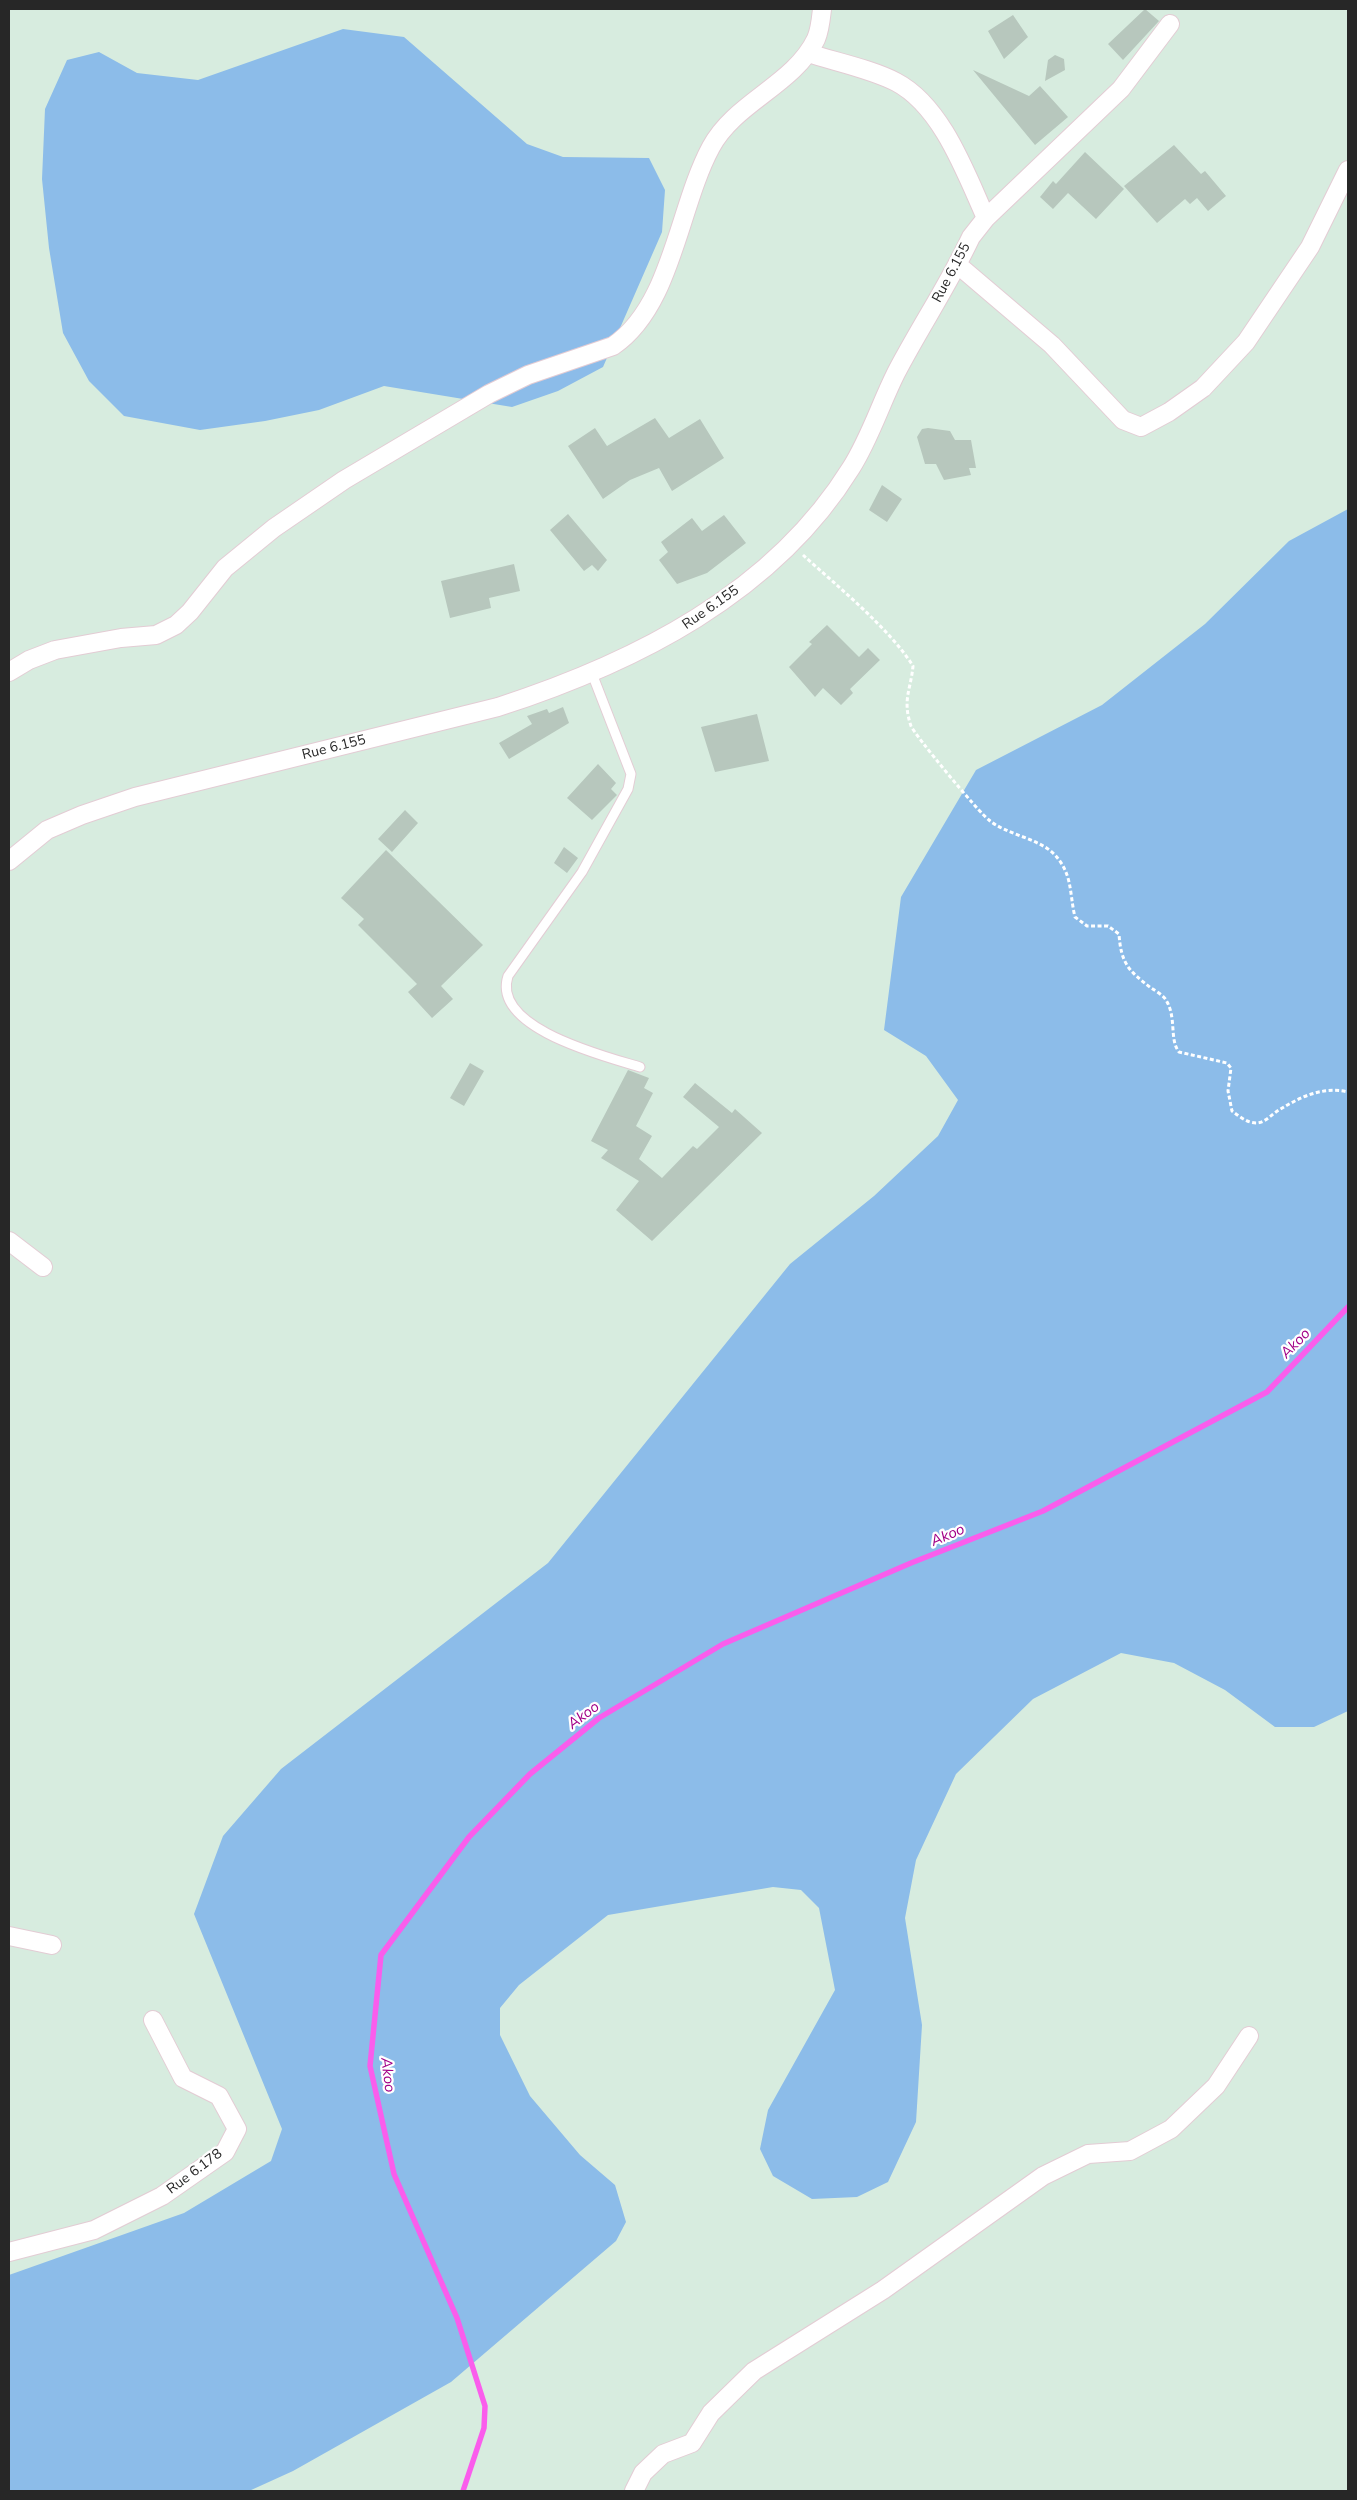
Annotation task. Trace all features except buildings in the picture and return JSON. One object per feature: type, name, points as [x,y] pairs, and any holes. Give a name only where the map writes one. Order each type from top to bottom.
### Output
[{"type":"street","points":[[9,672],[29,660],[55,650],[121,638],[156,636],[176,625],[190,612],[225,568],[274,528],[344,480],[489,394],[528,375],[613,346],[623,339],[649,307],[660,285],[691,193],[711,146],[738,114],[783,79],[808,53],[818,36],[822,9]]},
{"type":"street","name":"Rue 6.155","points":[[9,861],[47,830],[82,815],[135,797],[498,707],[546,691],[689,625],[758,574],[791,545],[823,508],[863,448],[896,374],[958,265],[971,237],[986,218],[1121,89],[1170,24]]},
{"type":"street","points":[[808,53],[895,82],[912,93],[937,122],[956,152],[986,218]]},
{"type":"street","points":[[958,265],[1052,345],[1123,420],[1140,427],[1169,412],[1203,388],[1246,342],[1310,247],[1348,170]]},
{"type":"street","points":[[9,1242],[43,1267]]},
{"type":"street","points":[[9,1936],[52,1946]]},
{"type":"street","name":"Rue 6.178","points":[[9,2252],[94,2230],[162,2196],[225,2152],[237,2129],[219,2096],[183,2078],[153,2020]]},
{"type":"street","points":[[634,2491],[643,2473],[663,2454],[692,2442],[711,2412],[754,2371],[883,2290],[1042,2176],[1088,2154],[1130,2151],[1171,2128],[1216,2086],[1249,2036]]},
{"type":"lane","points":[[591,671],[630,774],[628,789],[582,872],[508,976],[505,986],[507,997],[514,1010],[562,1041],[640,1067]]},
{"type":"path","points":[[791,545],[878,625],[909,659],[913,666],[906,694],[911,728],[989,821],[1052,853],[1070,877],[1075,917],[1087,926],[1108,926],[1119,934],[1120,953],[1130,972],[1166,999],[1175,1023],[1174,1045],[1179,1052],[1227,1063],[1231,1068],[1228,1091],[1232,1112],[1253,1123],[1262,1122],[1279,1110],[1317,1091],[1338,1089],[1348,1092]]},
{"type":"shaded area","points":[[343,29],[404,37],[527,144],[563,157],[649,158],[665,190],[662,232],[603,367],[558,391],[512,407],[384,386],[319,410],[265,421],[200,430],[124,416],[89,381],[63,333],[49,248],[42,179],[45,109],[67,60],[99,52],[137,73],[198,80]]},
{"type":"shaded area","points":[[1348,509],[1348,1711],[1314,1727],[1275,1727],[1225,1690],[1174,1663],[1121,1653],[1033,1699],[956,1774],[916,1860],[905,1918],[922,2025],[916,2122],[888,2182],[857,2197],[812,2199],[773,2176],[760,2149],[768,2110],[835,1990],[819,1908],[801,1890],[773,1887],[608,1915],[519,1985],[500,2008],[500,2035],[530,2096],[580,2155],[615,2185],[626,2222],[616,2241],[451,2382],[293,2471],[249,2491],[9,2491],[9,2275],[184,2213],[271,2161],[282,2129],[194,1914],[223,1836],[281,1769],[548,1563],[790,1264],[874,1196],[938,1136],[958,1100],[926,1056],[884,1030],[901,897],[976,770],[1102,705],[1205,624],[1289,541]]},
{"type":"waterway","name":"Akoo","points":[[463,2491],[484,2428],[485,2406],[457,2318],[394,2174],[370,2066],[381,1955],[469,1837],[530,1774],[599,1718],[723,1644],[911,1563],[1043,1511],[1267,1392],[1348,1307]]}]
